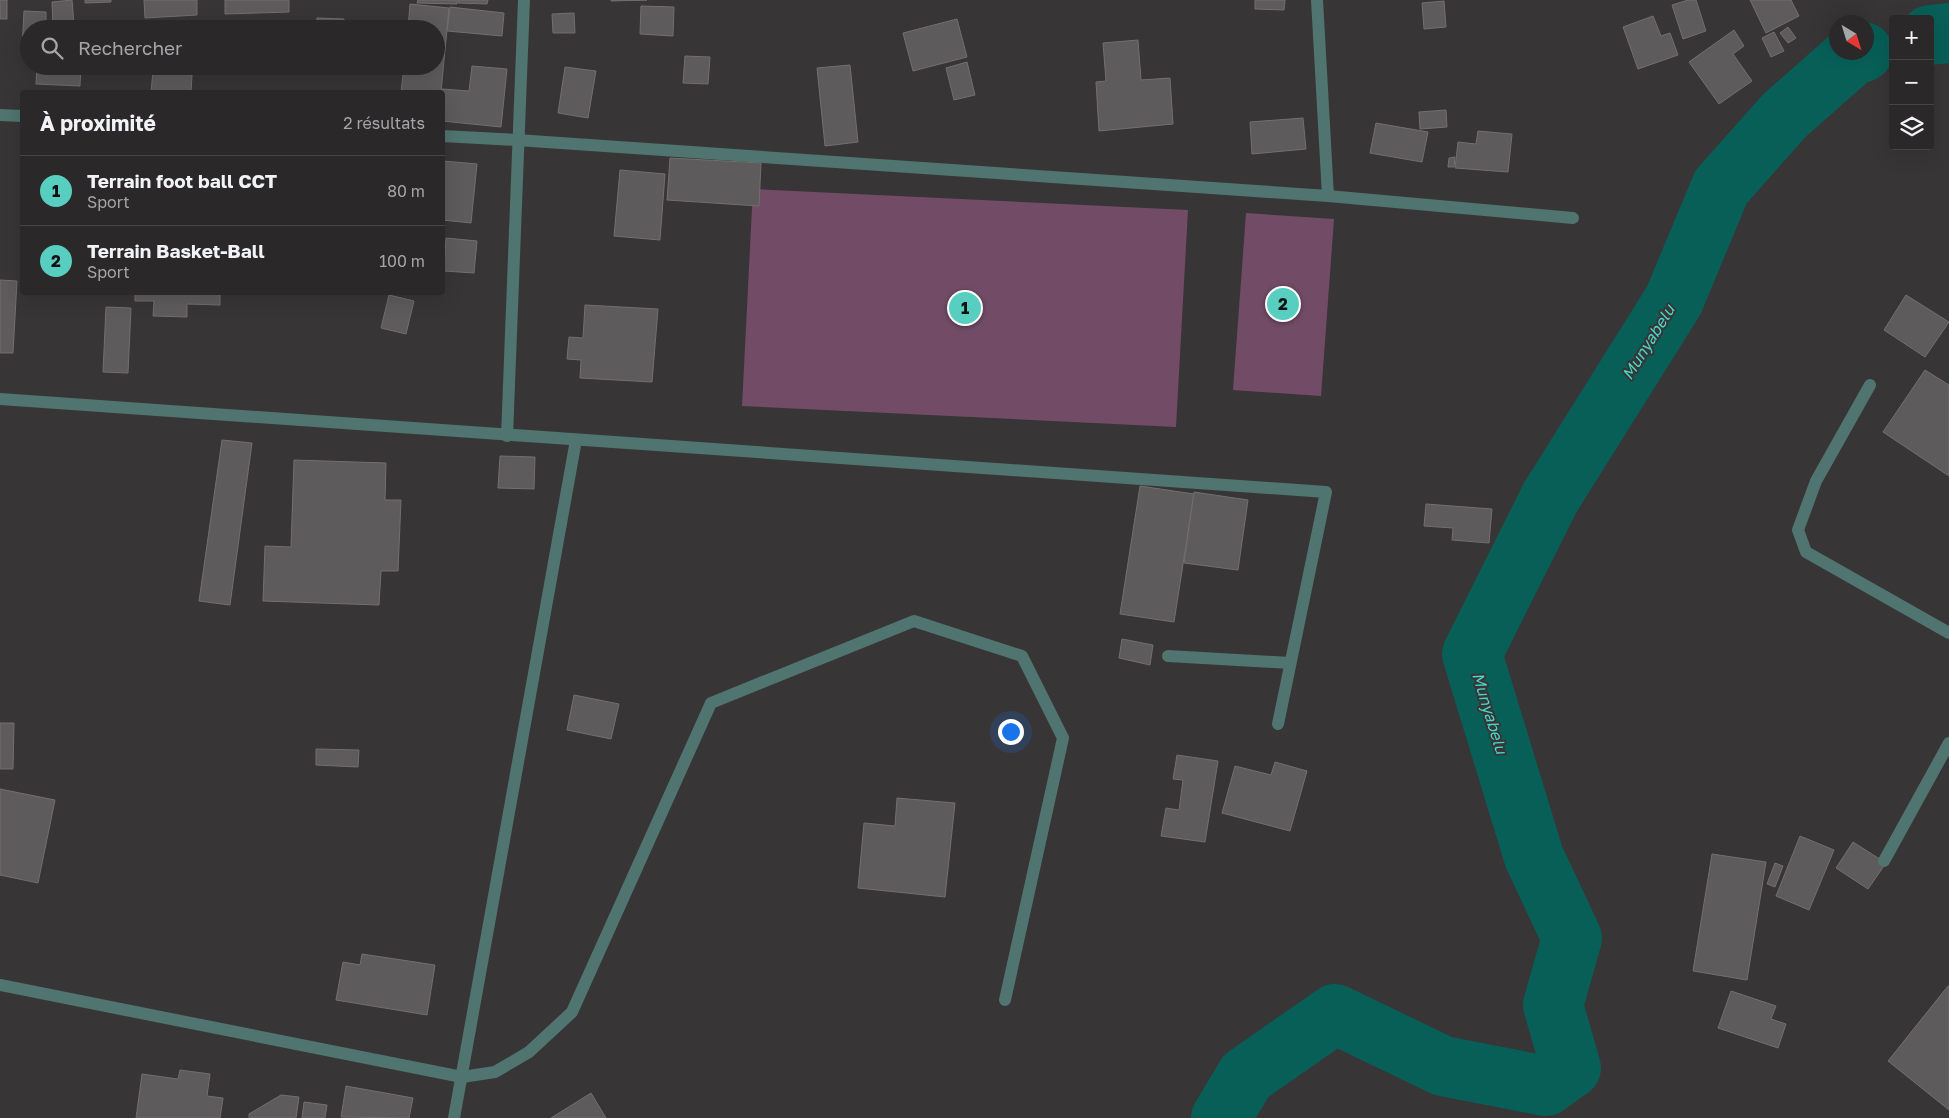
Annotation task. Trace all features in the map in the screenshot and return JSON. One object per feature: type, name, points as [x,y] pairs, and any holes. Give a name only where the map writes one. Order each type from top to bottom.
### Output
[{"type":"street","points":[[508,436],[517,140],[524,0]]},
{"type":"street","points":[[1318,0],[1328,196]]},
{"type":"street","points":[[0,115],[20,116]]},
{"type":"street","points":[[445,136],[1328,196],[1573,218]]},
{"type":"street","points":[[1870,385],[1816,481],[1798,530],[1806,552],[1949,633]]},
{"type":"street","points":[[0,399],[1326,492],[1278,724]]},
{"type":"street","points":[[454,1118],[576,440]]},
{"type":"street","points":[[0,985],[462,1077],[495,1072],[529,1052],[572,1012],[711,703],[914,621],[1022,656],[1063,738],[1005,1000]]},
{"type":"street","points":[[1168,656],[1290,664]]},
{"type":"street","points":[[1884,861],[1949,743]]},
{"type":"shaded area","points":[[753,189],[1188,210],[1176,427],[742,406]]},
{"type":"shaded area","points":[[1246,213],[1334,219],[1321,396],[1233,390]]},
{"type":"building","points":[[0,0],[7,0],[7,19],[0,19]]},
{"type":"building","points":[[72,0],[74,20],[53,20],[52,2]]},
{"type":"building","points":[[85,0],[111,0],[111,2],[85,3]]},
{"type":"building","points":[[144,0],[197,0],[197,15],[145,18]]},
{"type":"building","points":[[225,0],[289,0],[289,12],[225,14]]},
{"type":"building","points":[[418,0],[457,0],[457,4],[417,3]]},
{"type":"building","points":[[458,0],[488,0],[487,4],[458,3]]},
{"type":"building","points":[[611,0],[647,0],[611,1]]},
{"type":"building","points":[[1255,0],[1285,0],[1284,10],[1255,9]]},
{"type":"building","points":[[1688,0],[1696,0],[1706,31],[1683,39],[1672,5]]},
{"type":"building","points":[[1750,0],[1791,0],[1799,16],[1766,33]]},
{"type":"building","points":[[1444,1],[1446,27],[1424,29],[1422,3]]},
{"type":"building","points":[[410,4],[449,8],[445,50],[445,20],[409,20]]},
{"type":"building","points":[[641,6],[674,7],[673,36],[640,34]]},
{"type":"building","points":[[450,7],[504,13],[502,36],[447,31]]},
{"type":"building","points":[[24,11],[46,12],[46,20],[24,20]]},
{"type":"building","points":[[574,13],[575,33],[553,33],[552,14]]},
{"type":"building","points":[[1653,16],[1661,36],[1670,33],[1678,55],[1638,69],[1623,27]]},
{"type":"building","points":[[317,18],[344,19],[344,20],[317,20]]},
{"type":"building","points":[[957,19],[967,57],[913,71],[903,33]]},
{"type":"building","points":[[1788,27],[1796,38],[1788,43],[1780,33]]},
{"type":"building","points":[[1734,30],[1744,46],[1733,54],[1752,81],[1719,104],[1689,62]]},
{"type":"building","points":[[1774,32],[1784,51],[1771,57],[1762,38]]},
{"type":"building","points":[[1138,40],[1141,80],[1170,78],[1173,124],[1099,131],[1096,82],[1106,81],[1103,43]]},
{"type":"building","points":[[685,56],[710,57],[708,84],[683,83]]},
{"type":"building","points":[[967,62],[975,95],[954,100],[946,68]]},
{"type":"building","points":[[850,65],[858,142],[825,146],[817,68]]},
{"type":"building","points":[[472,66],[507,69],[501,127],[445,121],[445,90],[442,89],[469,91]]},
{"type":"building","points":[[565,67],[596,71],[588,118],[558,113]]},
{"type":"building","points":[[36,75],[81,75],[80,86],[36,84]]},
{"type":"building","points":[[153,75],[192,75],[191,90],[151,90]]},
{"type":"building","points":[[403,75],[443,75],[441,90],[401,90]]},
{"type":"building","points":[[1446,110],[1447,127],[1420,129],[1419,112]]},
{"type":"building","points":[[1303,118],[1306,149],[1252,154],[1250,122]]},
{"type":"building","points":[[1376,123],[1428,132],[1422,162],[1370,153]]},
{"type":"building","points":[[1478,131],[1512,134],[1508,172],[1455,168],[1458,142],[1476,144]]},
{"type":"building","points":[[1455,157],[1454,167],[1448,167],[1449,158]]},
{"type":"building","points":[[670,158],[761,163],[759,206],[667,200]]},
{"type":"building","points":[[445,161],[477,164],[471,223],[445,220]]},
{"type":"building","points":[[620,170],[665,174],[660,240],[614,236]]},
{"type":"building","points":[[446,238],[477,241],[474,273],[445,271]]},
{"type":"building","points":[[0,280],[17,281],[13,353],[0,353]]},
{"type":"building","points":[[135,295],[220,295],[220,305],[187,304],[187,317],[153,316],[154,301],[135,301]]},
{"type":"building","points":[[389,295],[414,301],[406,334],[381,328]]},
{"type":"building","points":[[1906,295],[1949,322],[1925,357],[1884,330]]},
{"type":"building","points":[[585,305],[658,309],[652,382],[580,378],[581,360],[567,359],[569,337],[583,338]]},
{"type":"building","points":[[106,307],[131,308],[128,373],[103,372]]},
{"type":"building","points":[[1925,370],[1949,385],[1949,476],[1883,432]]},
{"type":"building","points":[[222,440],[252,443],[230,605],[199,601]]},
{"type":"building","points":[[500,456],[535,457],[534,489],[498,488]]},
{"type":"building","points":[[294,460],[386,463],[385,500],[401,500],[398,571],[381,571],[379,605],[263,601],[265,546],[291,547]]},
{"type":"building","points":[[1140,486],[1194,494],[1174,622],[1120,614]]},
{"type":"building","points":[[1194,492],[1248,500],[1238,570],[1184,563]]},
{"type":"building","points":[[1426,504],[1492,509],[1489,543],[1452,540],[1453,528],[1424,526]]},
{"type":"building","points":[[1122,639],[1153,645],[1150,665],[1119,658]]},
{"type":"building","points":[[574,695],[619,704],[611,739],[567,730]]},
{"type":"building","points":[[0,723],[14,723],[13,769],[0,769]]},
{"type":"building","points":[[316,749],[359,750],[358,767],[316,765]]},
{"type":"building","points":[[1177,755],[1218,761],[1205,842],[1161,836],[1166,808],[1179,810],[1183,780],[1173,779]]},
{"type":"building","points":[[1275,762],[1307,771],[1290,831],[1222,813],[1235,766],[1271,775]]},
{"type":"building","points":[[0,789],[55,800],[38,883],[0,875]]},
{"type":"building","points":[[897,798],[955,803],[945,897],[858,888],[864,823],[895,826]]},
{"type":"building","points":[[1800,836],[1834,850],[1809,910],[1776,896]]},
{"type":"building","points":[[1853,842],[1886,863],[1868,889],[1836,868]]},
{"type":"building","points":[[1712,854],[1766,862],[1747,980],[1693,971]]},
{"type":"building","points":[[1775,863],[1783,866],[1775,887],[1767,884]]},
{"type":"building","points":[[362,954],[435,965],[427,1015],[336,1000],[343,962],[360,965]]},
{"type":"building","points":[[1949,986],[1949,1110],[1888,1061]]},
{"type":"building","points":[[1731,991],[1776,1006],[1771,1019],[1786,1024],[1778,1048],[1718,1028]]},
{"type":"building","points":[[180,1070],[210,1074],[207,1096],[223,1098],[220,1118],[136,1118],[142,1074],[178,1079]]},
{"type":"building","points":[[346,1086],[413,1098],[409,1118],[341,1117]]},
{"type":"building","points":[[591,1093],[606,1118],[551,1118]]},
{"type":"building","points":[[281,1095],[299,1097],[296,1118],[249,1118],[249,1114]]},
{"type":"building","points":[[304,1102],[327,1105],[325,1118],[302,1118]]},
{"type":"waterway","name":"Munyabelu","points":[[1934,35],[1949,33]]},
{"type":"waterway","name":"Munyabelu","points":[[1221,1118],[1246,1076],[1335,1014],[1443,1066],[1546,1086],[1571,1068],[1553,1005],[1572,938],[1534,857],[1472,654],[1550,498],[1674,300],[1721,187],[1785,115],[1847,60]]},
{"type":"place","name":"Terrain Basket-Ball","points":[[1283,304]]},
{"type":"place","name":"Terrain foot ball CCT","points":[[965,308]]}]
